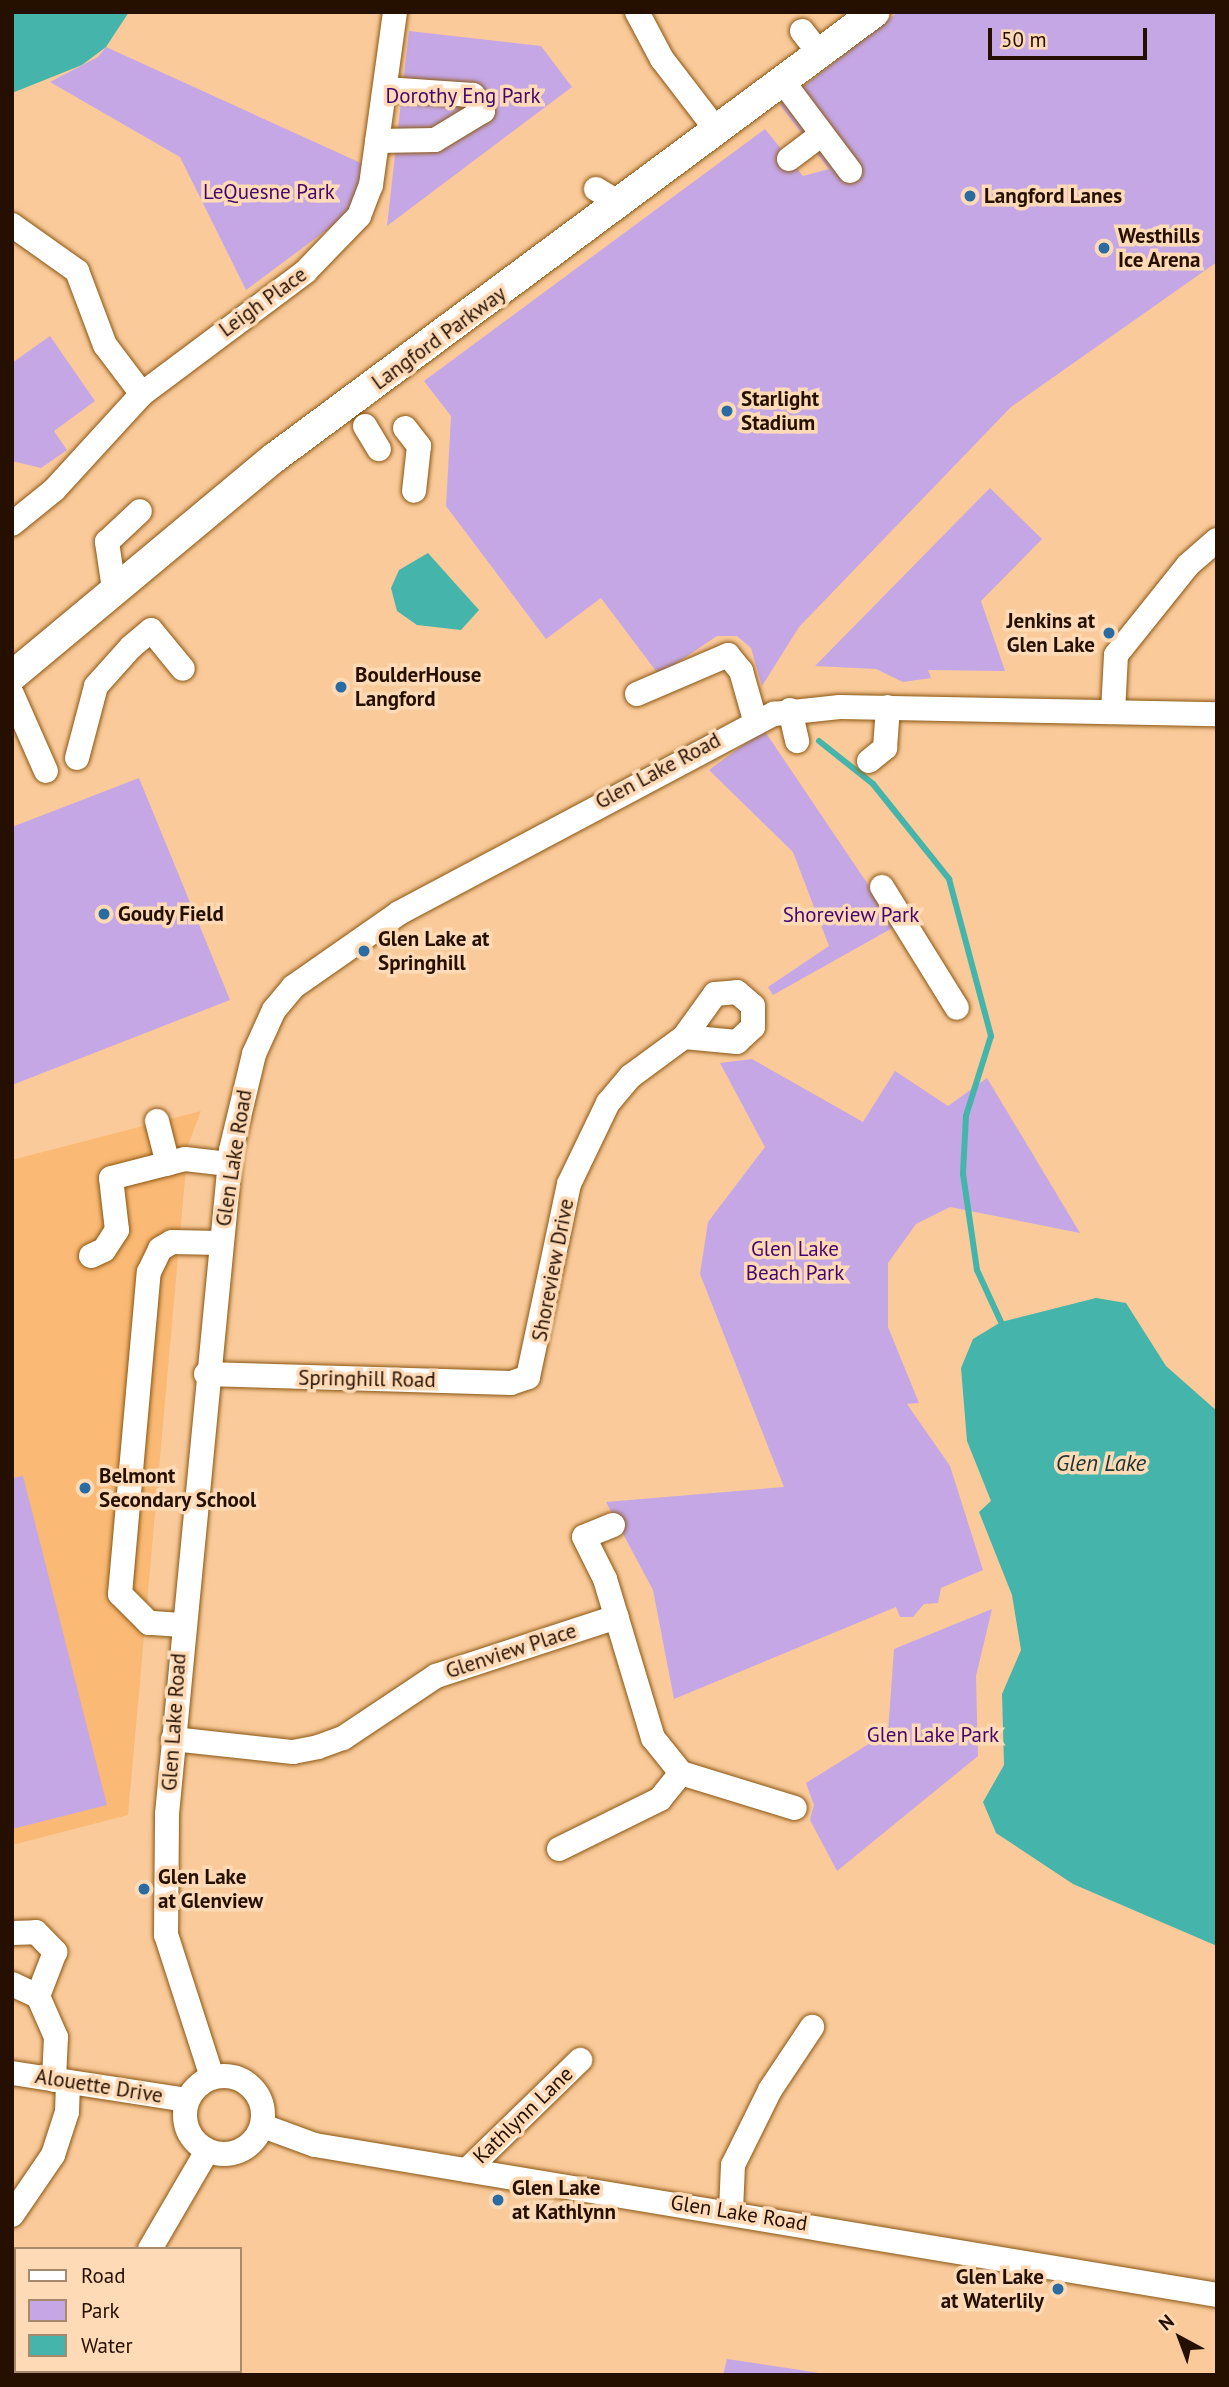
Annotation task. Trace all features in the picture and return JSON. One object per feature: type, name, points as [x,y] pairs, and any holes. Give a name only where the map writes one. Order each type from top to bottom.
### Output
[{"type":"main road","name":"Langford Parkway","points":[[12,676],[274,458],[608,197],[718,132],[875,12]]},
{"type":"street","name":"Leigh Place","points":[[12,524],[54,490],[142,394],[305,272],[347,232],[366,201],[395,12]]},
{"type":"street","points":[[637,12],[662,59],[718,132]]},
{"type":"street","points":[[802,31],[821,55]]},
{"type":"street","points":[[784,83],[850,171]]},
{"type":"street","points":[[377,141],[435,140],[483,111],[473,95],[385,89]]},
{"type":"street","points":[[789,159],[822,134]]},
{"type":"street","points":[[12,225],[77,271],[105,345],[142,394]]},
{"type":"street","points":[[365,426],[379,449]]},
{"type":"street","points":[[405,428],[419,446],[414,491]]},
{"type":"street","points":[[114,589],[107,542],[140,511]]},
{"type":"street","points":[[1113,712],[1116,655],[1188,565],[1217,540]]},
{"type":"street","points":[[77,758],[96,686],[131,646],[150,630],[183,669]]},
{"type":"street","points":[[637,694],[728,655],[741,671],[755,720]]},
{"type":"street","points":[[12,694],[46,771]]},
{"type":"street","points":[[869,761],[885,748],[888,707]]},
{"type":"street","name":"Glen Lake Road","points":[[212,2077],[166,1934],[173,1739],[181,1625],[229,1164],[254,1054],[293,987],[479,866],[755,720],[790,710],[888,707],[1217,714]]},
{"type":"street","points":[[790,710],[797,741]]},
{"type":"street","points":[[882,887],[957,1008]]},
{"type":"street","name":"Shoreview Drive","points":[[528,1377],[536,1362],[558,1226],[587,1139],[631,1076],[684,1037]]},
{"type":"street","points":[[157,1121],[168,1164]]},
{"type":"street","points":[[91,1256],[104,1250],[117,1230],[111,1178],[168,1164],[229,1164]]},
{"type":"street","points":[[181,1625],[149,1623],[120,1594],[149,1272],[160,1249],[172,1242],[220,1242]]},
{"type":"street","name":"Springhill Road","points":[[206,1374],[510,1383],[528,1377]]},
{"type":"street","points":[[613,1525],[584,1536],[617,1617],[653,1738],[681,1773],[795,1808]]},
{"type":"street","name":"Glenview Place","points":[[173,1739],[293,1752],[318,1747],[343,1738],[436,1676],[617,1617]]},
{"type":"street","points":[[559,1849],[660,1799],[681,1773]]},
{"type":"street","points":[[12,1933],[36,1932],[55,1952],[38,1996]]},
{"type":"street","points":[[12,1984],[38,1996],[56,2037],[67,2112],[53,2155],[12,2214]]},
{"type":"street","points":[[731,2211],[733,2165],[770,2090],[813,2027]]},
{"type":"street","name":"Kathlynn Lane","points":[[467,2171],[580,2060]]},
{"type":"street","name":"Alouette Drive","points":[[12,2073],[186,2100]]},
{"type":"street","points":[[233,2076],[254,2089],[262,2126],[244,2150],[227,2155],[206,2151],[185,2128],[186,2100],[212,2077],[233,2076]]},
{"type":"street","name":"Glen Lake Road","points":[[262,2126],[315,2145],[731,2211],[1217,2295]]},
{"type":"street","points":[[151,2247],[206,2151]]},
{"type":"shaded area","name":"Belmont Secondary School","points":[[201,1111],[188,1145],[128,1815],[12,1845],[12,1160]]},
{"type":"green space","name":"Starlight Stadium","points":[[898,12],[1217,12],[1217,262],[1011,407],[799,627],[762,686],[751,648],[737,636],[717,636],[659,675],[601,598],[546,639],[446,506],[451,416],[424,381],[765,129],[803,176],[829,169],[780,105]]},
{"type":"green space","name":"Dorothy Eng Park","points":[[409,31],[541,46],[572,87],[387,226]]},
{"type":"green space","name":"LeQuesne Park","points":[[106,47],[363,164],[359,206],[246,290],[180,157],[50,82],[98,57]]},
{"type":"green space","points":[[50,336],[95,401],[54,431],[67,450],[41,468],[12,461],[12,363]]},
{"type":"green space","points":[[990,488],[1042,539],[981,601],[1005,671],[928,670],[931,678],[903,682],[876,669],[815,666]]},
{"type":"green space","name":"Shoreview Park","points":[[764,730],[896,926],[773,995],[768,987],[829,946],[793,852],[709,770]]},
{"type":"green space","name":"Goudy Field","points":[[139,778],[230,1000],[12,1085],[12,827]]},
{"type":"green space","name":"Glen Lake Beach Park","points":[[752,1059],[863,1122],[895,1071],[948,1106],[987,1078],[1080,1233],[950,1207],[916,1224],[888,1263],[888,1327],[919,1403],[907,1404],[950,1466],[983,1570],[941,1588],[938,1603],[924,1604],[913,1617],[900,1617],[896,1607],[674,1699],[653,1590],[606,1502],[784,1487],[700,1274],[708,1222],[765,1147],[720,1063]]},
{"type":"green space","points":[[23,1476],[107,1805],[12,1829],[12,1478]]},
{"type":"green space","name":"Glen Lake Park","points":[[992,1609],[976,1676],[978,1756],[837,1871],[810,1820],[814,1805],[806,1783],[888,1732],[894,1649]]},
{"type":"green space","points":[[727,2359],[794,2369],[831,2375],[723,2375]]},
{"type":"water","points":[[12,12],[129,12],[106,47],[82,65],[12,93]]},
{"type":"water","points":[[428,553],[479,610],[461,630],[417,625],[397,611],[391,588],[399,570]]},
{"type":"water","name":"Glen Lake","points":[[1096,1298],[1126,1303],[1166,1366],[1217,1411],[1217,1946],[1073,1884],[996,1833],[983,1802],[1004,1765],[1002,1694],[1021,1650],[1012,1595],[979,1512],[991,1501],[967,1441],[961,1368],[973,1339],[1001,1322]]},
{"type":"waterway","points":[[819,741],[873,784],[949,879],[991,1036],[966,1116],[963,1174],[977,1270],[1001,1322]]},
{"type":"place","name":"Langford Lanes","points":[[970,196]]},
{"type":"place","name":"Westhills Ice Arena","points":[[1104,248]]},
{"type":"place","name":"Starlight Stadium","points":[[727,411]]},
{"type":"place","name":"Jenkins at Glen Lake","points":[[1109,633]]},
{"type":"place","name":"BoulderHouse Langford","points":[[341,687]]},
{"type":"place","name":"Goudy Field","points":[[104,914]]},
{"type":"place","name":"Glen Lake at Springhill","points":[[364,951]]},
{"type":"place","name":"Belmont Secondary School","points":[[85,1488]]},
{"type":"place","name":"Glen Lake at Glenview","points":[[144,1889]]},
{"type":"place","name":"Glen Lake at Kathlynn","points":[[498,2200]]},
{"type":"place","name":"Glen Lake at Waterlily","points":[[1058,2289]]}]
